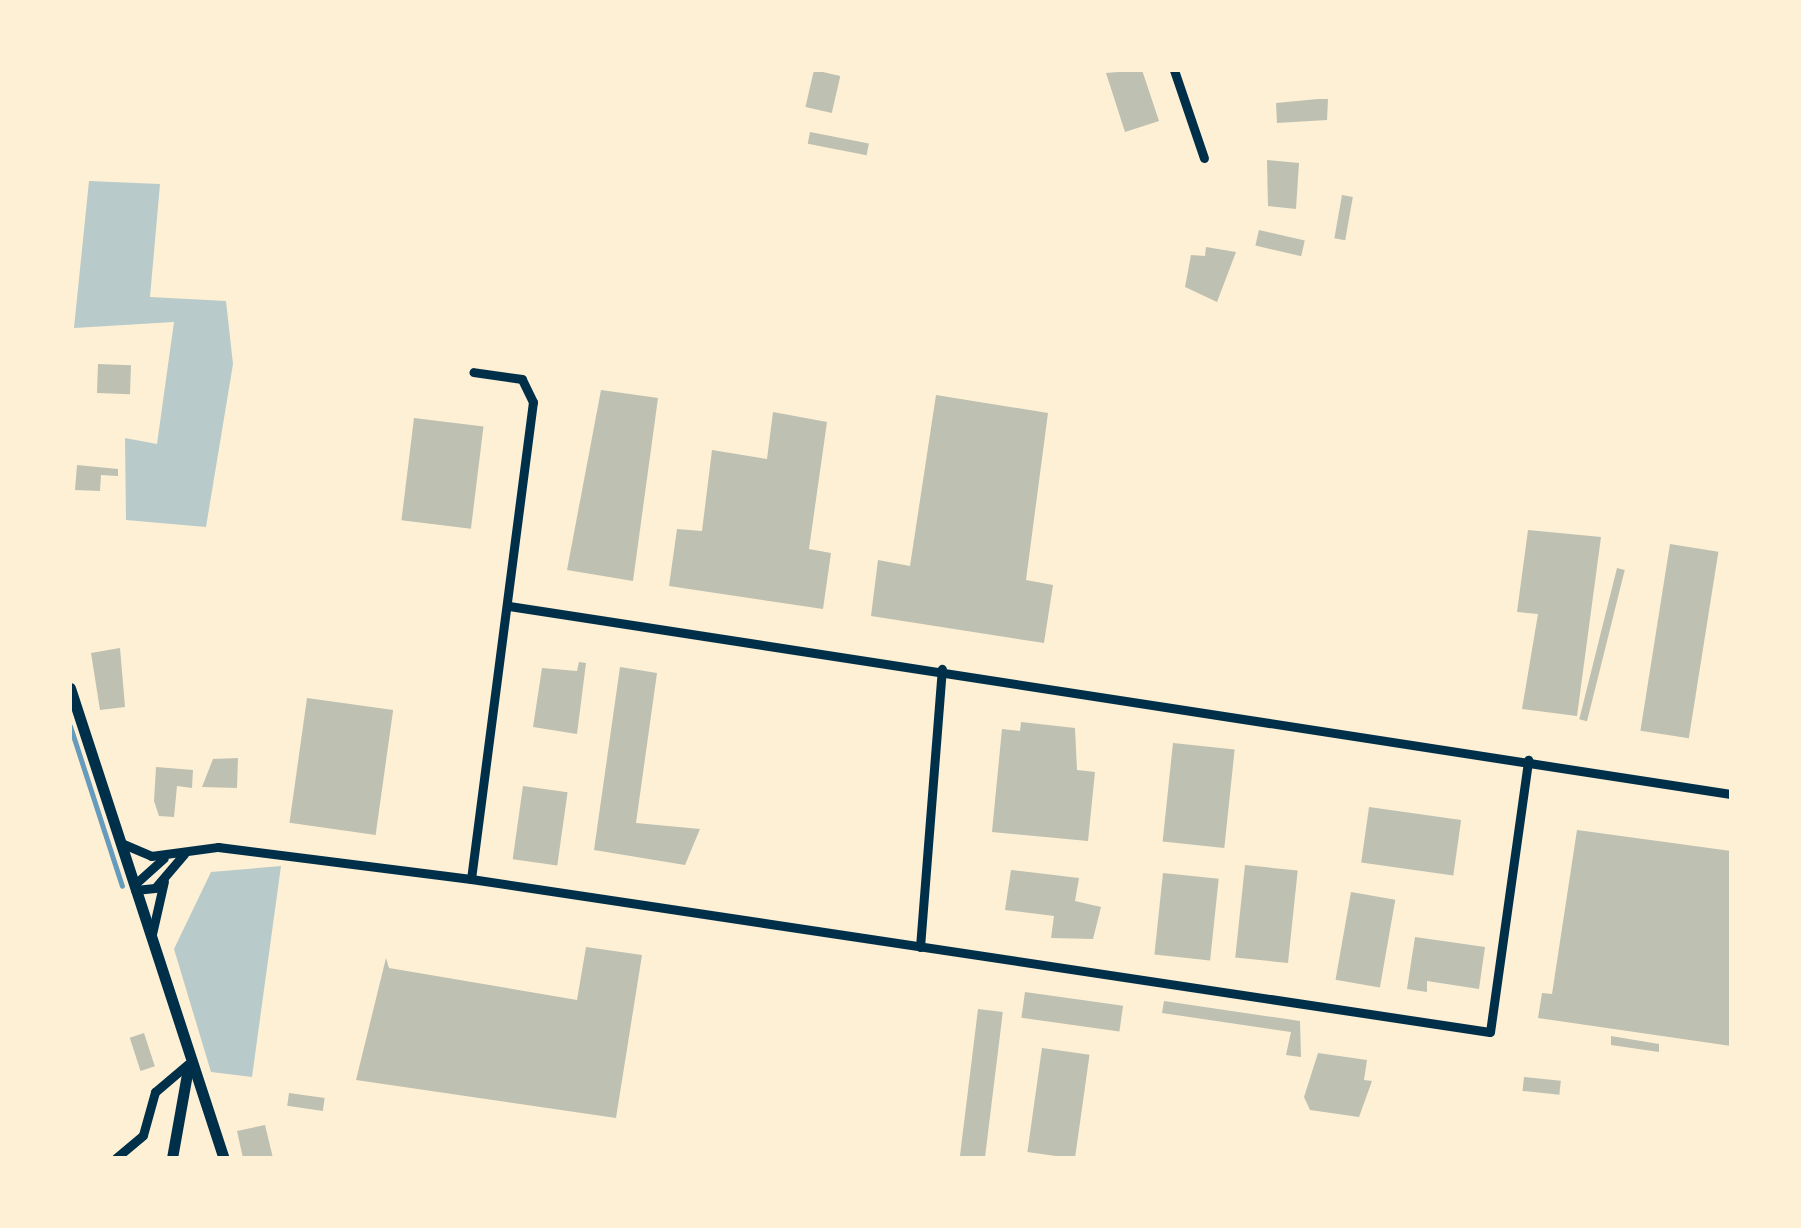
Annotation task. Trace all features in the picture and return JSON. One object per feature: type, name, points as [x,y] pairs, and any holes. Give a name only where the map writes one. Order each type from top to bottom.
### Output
[{"type":"main road","points":[[70,688],[188,1064],[224,1158]]},
{"type":"main road","points":[[172,1157],[188,1064]]},
{"type":"street","points":[[1174,70],[1204,158]]},
{"type":"street","points":[[471,879],[509,606],[532,391],[522,380],[473,372]]},
{"type":"street","points":[[509,606],[942,669],[1731,794]]},
{"type":"street","points":[[920,946],[942,669]]},
{"type":"street","points":[[120,842],[172,856],[218,847],[471,879],[1490,1032],[1528,760]]},
{"type":"street","points":[[151,938],[164,878],[184,854]]},
{"type":"street","points":[[135,888],[172,856]]},
{"type":"street","points":[[135,888],[164,878]]},
{"type":"street","points":[[116,1158],[143,1134],[155,1092],[188,1064]]},
{"type":"shaded area","points":[[89,181],[160,184],[150,297],[226,301],[233,364],[206,527],[126,520],[125,438],[157,444],[174,322],[74,328]]},
{"type":"shaded area","points":[[281,866],[252,1077],[211,1072],[174,949],[211,872]]},
{"type":"building","points":[[814,70],[840,76],[832,113],[805,107]]},
{"type":"building","points":[[1142,70],[1159,121],[1125,132],[1106,73]]},
{"type":"building","points":[[1328,99],[1327,120],[1277,123],[1276,103]]},
{"type":"building","points":[[810,132],[869,143],[867,155],[808,144]]},
{"type":"building","points":[[1267,160],[1299,163],[1296,209],[1268,206]]},
{"type":"building","points":[[1342,195],[1353,197],[1345,240],[1334,238]]},
{"type":"building","points":[[1259,230],[1305,241],[1301,256],[1255,246]]},
{"type":"building","points":[[1206,247],[1236,252],[1217,302],[1185,287],[1191,255],[1205,256]]},
{"type":"building","points":[[98,364],[131,365],[130,394],[97,393]]},
{"type":"building","points":[[601,390],[658,398],[633,581],[567,570]]},
{"type":"building","points":[[936,395],[1048,413],[1026,580],[1053,585],[1044,643],[871,616],[878,560],[910,566]]},
{"type":"building","points":[[773,412],[827,422],[809,549],[831,553],[823,609],[669,586],[677,529],[702,531],[712,450],[767,459]]},
{"type":"building","points":[[414,418],[483,427],[471,529],[401,520]]},
{"type":"building","points":[[77,465],[118,469],[118,476],[101,475],[100,491],[75,490]]},
{"type":"building","points":[[1528,530],[1601,537],[1577,716],[1522,709],[1538,614],[1517,612]]},
{"type":"building","points":[[1670,544],[1718,552],[1689,738],[1640,731]]},
{"type":"building","points":[[1617,568],[1625,570],[1587,721],[1579,719]]},
{"type":"building","points":[[120,648],[125,707],[100,710],[91,653]]},
{"type":"building","points":[[579,662],[586,663],[577,734],[533,727],[542,668],[577,671]]},
{"type":"building","points":[[620,667],[657,673],[636,823],[700,829],[685,865],[594,850]]},
{"type":"building","points":[[307,698],[393,710],[376,835],[289,823]]},
{"type":"building","points":[[1021,722],[1075,728],[1077,770],[1095,772],[1088,841],[992,832],[1002,729],[1020,731]]},
{"type":"building","points":[[1173,743],[1235,749],[1224,848],[1163,841]]},
{"type":"building","points":[[238,758],[237,788],[202,787],[213,759]]},
{"type":"building","points":[[156,767],[193,770],[192,788],[177,786],[174,817],[159,816],[154,801]]},
{"type":"building","points":[[523,786],[568,792],[557,866],[513,859]]},
{"type":"building","points":[[1369,807],[1461,820],[1453,875],[1361,862]]},
{"type":"building","points":[[1577,830],[1731,851],[1731,1046],[1538,1018],[1542,993],[1552,994]]},
{"type":"building","points":[[1245,865],[1298,871],[1288,963],[1235,957]]},
{"type":"building","points":[[1011,870],[1079,878],[1075,901],[1101,907],[1093,939],[1051,938],[1054,916],[1005,910]]},
{"type":"building","points":[[1163,873],[1219,879],[1210,960],[1154,955]]},
{"type":"building","points":[[1351,892],[1395,900],[1380,987],[1336,980]]},
{"type":"building","points":[[1415,937],[1485,947],[1479,989],[1427,981],[1427,992],[1407,989]]},
{"type":"building","points":[[586,947],[642,955],[616,1118],[356,1080],[386,958],[389,968],[577,1000]]},
{"type":"building","points":[[1025,992],[1123,1006],[1119,1032],[1021,1018]]},
{"type":"building","points":[[1164,1001],[1300,1021],[1301,1057],[1286,1055],[1291,1032],[1162,1013]]},
{"type":"building","points":[[978,1009],[1003,1012],[985,1158],[960,1158]]},
{"type":"building","points":[[144,1033],[155,1066],[141,1071],[130,1038]]},
{"type":"building","points":[[1611,1036],[1659,1044],[1659,1052],[1611,1045]]},
{"type":"building","points":[[1042,1048],[1090,1055],[1075,1158],[1027,1152]]},
{"type":"building","points":[[1318,1053],[1367,1060],[1364,1080],[1372,1081],[1359,1117],[1310,1110],[1304,1097]]},
{"type":"building","points":[[1524,1077],[1561,1081],[1559,1095],[1523,1091]]},
{"type":"building","points":[[289,1093],[325,1098],[323,1111],[287,1106]]},
{"type":"building","points":[[265,1125],[273,1158],[243,1158],[237,1131]]},
{"type":"waterway","points":[[70,726],[122,886]]}]
